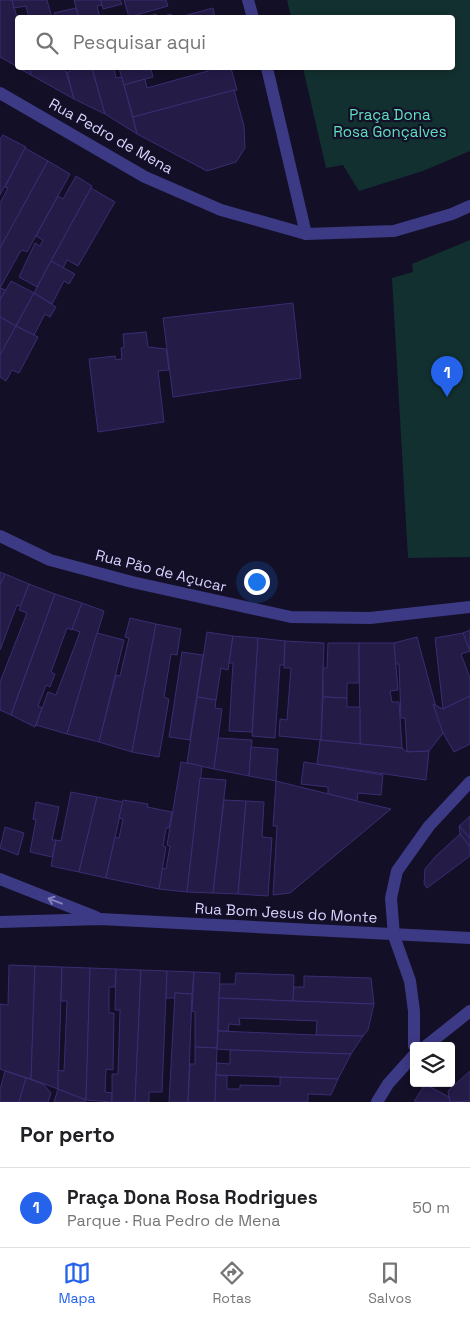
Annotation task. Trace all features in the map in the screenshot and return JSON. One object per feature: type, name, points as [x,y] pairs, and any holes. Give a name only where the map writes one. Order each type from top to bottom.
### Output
[{"type":"street","points":[[248,0],[252,15]]},
{"type":"street","points":[[267,70],[306,234]]},
{"type":"street","name":"Rua Pedro de Mena","points":[[0,93],[145,177],[221,210],[306,234],[394,230],[452,214],[470,206]]},
{"type":"street","name":"Rua Pão de Açucar","points":[[0,536],[50,560],[132,582],[290,617],[370,618],[470,607]]},
{"type":"street","points":[[414,1042],[414,1011],[410,981],[394,936],[391,898],[397,871],[429,826],[470,782]]},
{"type":"street","name":"Rua Bom Jesus do Monte","points":[[0,879],[100,919]]},
{"type":"street","name":"Rua Bom Jesus do Monte","points":[[0,922],[100,919],[394,936],[470,938]]},
{"type":"street","points":[[431,1042],[470,1011]]},
{"type":"street","points":[[377,1102],[388,1084],[410,1059]]},
{"type":"green space","name":"Praça Dona Rosa Gonçalves","points":[[287,0],[470,0],[470,151],[423,171],[359,191],[343,165],[326,168],[303,70],[455,70],[455,15],[291,15]]},
{"type":"green space","points":[[470,240],[470,557],[408,558],[392,278],[413,272],[412,264]]},
{"type":"building","points":[[0,0],[12,0],[16,15],[15,65],[0,57]]},
{"type":"building","points":[[12,0],[47,0],[51,15],[28,15],[26,6],[14,8]]},
{"type":"building","points":[[74,0],[101,0],[102,5],[97,6],[99,15],[78,15]]},
{"type":"building","points":[[101,0],[120,0],[122,4],[103,9]]},
{"type":"building","points":[[124,0],[166,0],[168,6],[136,15],[128,15]]},
{"type":"building","points":[[76,8],[78,15],[54,15],[54,13]]},
{"type":"building","points":[[213,8],[214,15],[187,15]]},
{"type":"building","points":[[22,70],[30,70],[31,75]]},
{"type":"building","points":[[30,70],[66,70],[74,99],[31,75]]},
{"type":"building","points":[[70,70],[93,70],[105,114],[74,99],[67,72],[70,72]]},
{"type":"building","points":[[93,70],[114,70],[116,78],[122,77],[137,134],[105,114]]},
{"type":"building","points":[[120,70],[151,70],[153,77],[124,85]]},
{"type":"building","points":[[232,70],[237,90],[133,117],[124,85],[145,79],[147,88],[208,71]]},
{"type":"building","points":[[234,90],[244,126],[245,148],[236,162],[207,171],[137,134],[133,117]]},
{"type":"building","points":[[3,135],[26,147],[0,195],[0,139]]},
{"type":"building","points":[[25,148],[48,161],[0,248],[0,203],[8,188],[5,187]]},
{"type":"building","points":[[48,161],[70,174],[27,252],[23,250],[20,252],[0,288],[0,248]]},
{"type":"building","points":[[76,176],[92,186],[37,287],[19,277],[35,243],[40,246],[43,240],[36,236],[58,196],[63,199]]},
{"type":"building","points":[[91,188],[115,202],[78,266],[67,260],[63,268],[51,261]]},
{"type":"building","points":[[51,261],[75,274],[69,284],[64,281],[52,304],[34,293]]},
{"type":"building","points":[[11,281],[34,293],[16,326],[0,317],[0,300]]},
{"type":"building","points":[[0,288],[6,290],[0,300]]},
{"type":"building","points":[[34,293],[56,307],[50,317],[45,314],[34,335],[16,326]]},
{"type":"building","points":[[293,303],[301,378],[173,397],[163,318]]},
{"type":"building","points":[[0,317],[16,326],[0,355]]},
{"type":"building","points":[[16,326],[38,337],[19,373],[12,370],[6,381],[0,377],[0,355]]},
{"type":"building","points":[[146,332],[148,347],[166,349],[169,370],[158,371],[164,422],[98,432],[89,359],[115,356],[116,360],[122,359],[121,348],[124,347],[123,334]]},
{"type":"building","points":[[0,572],[5,574],[0,585]]},
{"type":"building","points":[[5,574],[29,584],[21,606],[17,605],[0,650],[0,585]]},
{"type":"building","points":[[29,584],[55,594],[11,715],[0,710],[0,682],[27,613],[19,610]]},
{"type":"building","points":[[55,594],[82,603],[72,630],[67,628],[51,672],[55,674],[50,687],[46,685],[38,706],[42,708],[35,727],[11,715]]},
{"type":"building","points":[[82,603],[104,611],[67,734],[36,725],[48,692],[56,695],[80,632],[72,629]]},
{"type":"building","points":[[130,618],[156,624],[132,752],[99,742],[116,675],[120,676],[129,638],[125,637]]},
{"type":"building","points":[[156,624],[181,629],[177,655],[171,654],[164,697],[169,699],[159,757],[132,752]]},
{"type":"building","points":[[470,630],[470,652],[463,633]]},
{"type":"building","points":[[207,632],[233,636],[228,670],[221,668],[216,700],[197,697]]},
{"type":"building","points":[[97,633],[124,640],[99,742],[67,734]]},
{"type":"building","points":[[463,633],[470,651],[461,654],[470,678],[470,696],[443,709],[435,638]]},
{"type":"building","points":[[233,636],[258,638],[252,732],[229,731],[233,663],[229,663]]},
{"type":"building","points":[[417,637],[443,733],[429,751],[407,752],[405,718],[401,718],[399,664],[395,664],[394,643]]},
{"type":"building","points":[[258,638],[285,641],[284,665],[280,665],[275,738],[252,736]]},
{"type":"building","points":[[285,641],[324,643],[321,740],[279,736],[280,719],[287,720],[291,668],[284,668]]},
{"type":"building","points":[[328,643],[359,643],[359,683],[347,683],[347,698],[323,697],[323,668],[327,668]]},
{"type":"building","points":[[359,643],[394,643],[398,690],[390,691],[392,702],[399,702],[402,748],[360,744]]},
{"type":"building","points":[[182,652],[203,655],[190,740],[169,737]]},
{"type":"building","points":[[470,696],[470,744],[454,752],[443,733],[433,704],[443,709]]},
{"type":"building","points":[[197,697],[216,700],[215,708],[222,709],[214,769],[187,763]]},
{"type":"building","points":[[323,697],[347,698],[347,707],[360,707],[360,744],[321,740]]},
{"type":"building","points":[[218,738],[252,740],[249,776],[214,769]]},
{"type":"building","points":[[320,740],[402,748],[407,752],[429,751],[426,780],[317,764]]},
{"type":"building","points":[[251,747],[278,749],[276,781],[249,776]]},
{"type":"building","points":[[181,762],[202,766],[187,892],[159,889],[162,868],[166,869],[170,846],[167,845]]},
{"type":"building","points":[[304,762],[383,775],[381,795],[358,793],[357,801],[328,794],[328,787],[301,784]]},
{"type":"building","points":[[200,778],[226,780],[213,893],[187,892]]},
{"type":"building","points":[[276,781],[391,809],[290,893],[273,895],[277,826],[273,826]]},
{"type":"building","points":[[71,792],[97,797],[79,872],[51,866],[56,840],[61,841]]},
{"type":"building","points":[[97,797],[123,802],[106,878],[79,872]]},
{"type":"building","points":[[123,800],[148,804],[147,807],[172,812],[169,828],[166,828],[163,846],[166,847],[159,889],[106,878],[115,837],[119,838],[123,819],[119,818]]},
{"type":"building","points":[[224,800],[246,801],[238,894],[213,893]]},
{"type":"building","points":[[246,801],[264,802],[262,837],[272,838],[268,896],[238,894]]},
{"type":"building","points":[[36,802],[59,807],[52,840],[56,840],[52,857],[30,852],[36,820],[33,819]]},
{"type":"building","points":[[470,816],[470,838],[459,826]]},
{"type":"building","points":[[459,826],[470,838],[470,847],[460,834]]},
{"type":"building","points":[[5,827],[24,833],[18,855],[0,848]]},
{"type":"building","points":[[460,834],[470,847],[470,856],[427,888],[424,884],[425,869]]},
{"type":"building","points":[[9,965],[35,966],[31,1079],[0,1069],[0,1004],[8,1005]]},
{"type":"building","points":[[35,966],[62,967],[58,1089],[31,1079]]},
{"type":"building","points":[[62,967],[90,968],[86,1100],[58,1089],[58,1070],[64,1071],[67,1001],[61,1001]]},
{"type":"building","points":[[90,968],[116,969],[115,987],[109,987],[109,1013],[114,1013],[113,1070],[106,1069],[105,1092],[112,1093],[112,1102],[86,1100]]},
{"type":"building","points":[[116,969],[141,970],[135,1102],[112,1102],[112,1074],[118,1074],[120,1010],[115,1010]]},
{"type":"building","points":[[141,970],[167,971],[162,1092],[149,1092],[149,1102],[135,1102]]},
{"type":"building","points":[[167,971],[194,972],[192,994],[175,993],[175,998],[166,998]]},
{"type":"building","points":[[194,972],[220,973],[217,1048],[195,1047],[195,1012],[192,1011]]},
{"type":"building","points":[[236,973],[294,975],[293,1001],[219,998],[220,984],[235,984]]},
{"type":"building","points":[[304,976],[371,978],[374,1004],[293,1001],[294,987],[304,987]]},
{"type":"building","points":[[175,993],[192,994],[188,1102],[169,1102]]},
{"type":"building","points":[[219,998],[374,1004],[368,1030],[363,1036],[316,1035],[317,1021],[239,1018],[240,1025],[229,1024],[228,1031],[218,1031]]},
{"type":"building","points":[[218,1031],[363,1036],[351,1054],[230,1050],[217,1049]]},
{"type":"building","points":[[195,1047],[217,1048],[215,1102],[188,1102],[190,1064],[195,1064]]},
{"type":"building","points":[[230,1050],[351,1054],[338,1079],[216,1075],[217,1063],[230,1064]]},
{"type":"building","points":[[5,1071],[26,1078],[19,1102],[0,1102],[0,1090]]},
{"type":"building","points":[[470,1071],[470,1101],[450,1102],[448,1091],[455,1087],[455,1085]]},
{"type":"building","points":[[216,1075],[227,1076],[227,1089],[240,1089],[240,1085],[280,1086],[280,1077],[338,1079],[331,1095],[308,1094],[308,1102],[215,1102]]},
{"type":"building","points":[[26,1078],[43,1084],[51,1093],[48,1102],[19,1102]]},
{"type":"building","points":[[423,1087],[431,1087],[449,1097],[450,1102],[414,1102]]},
{"type":"building","points":[[58,1089],[86,1100],[85,1102],[54,1102]]},
{"type":"place","name":"Praça Dona Rosa Rodrigues","points":[[447,397]]}]
